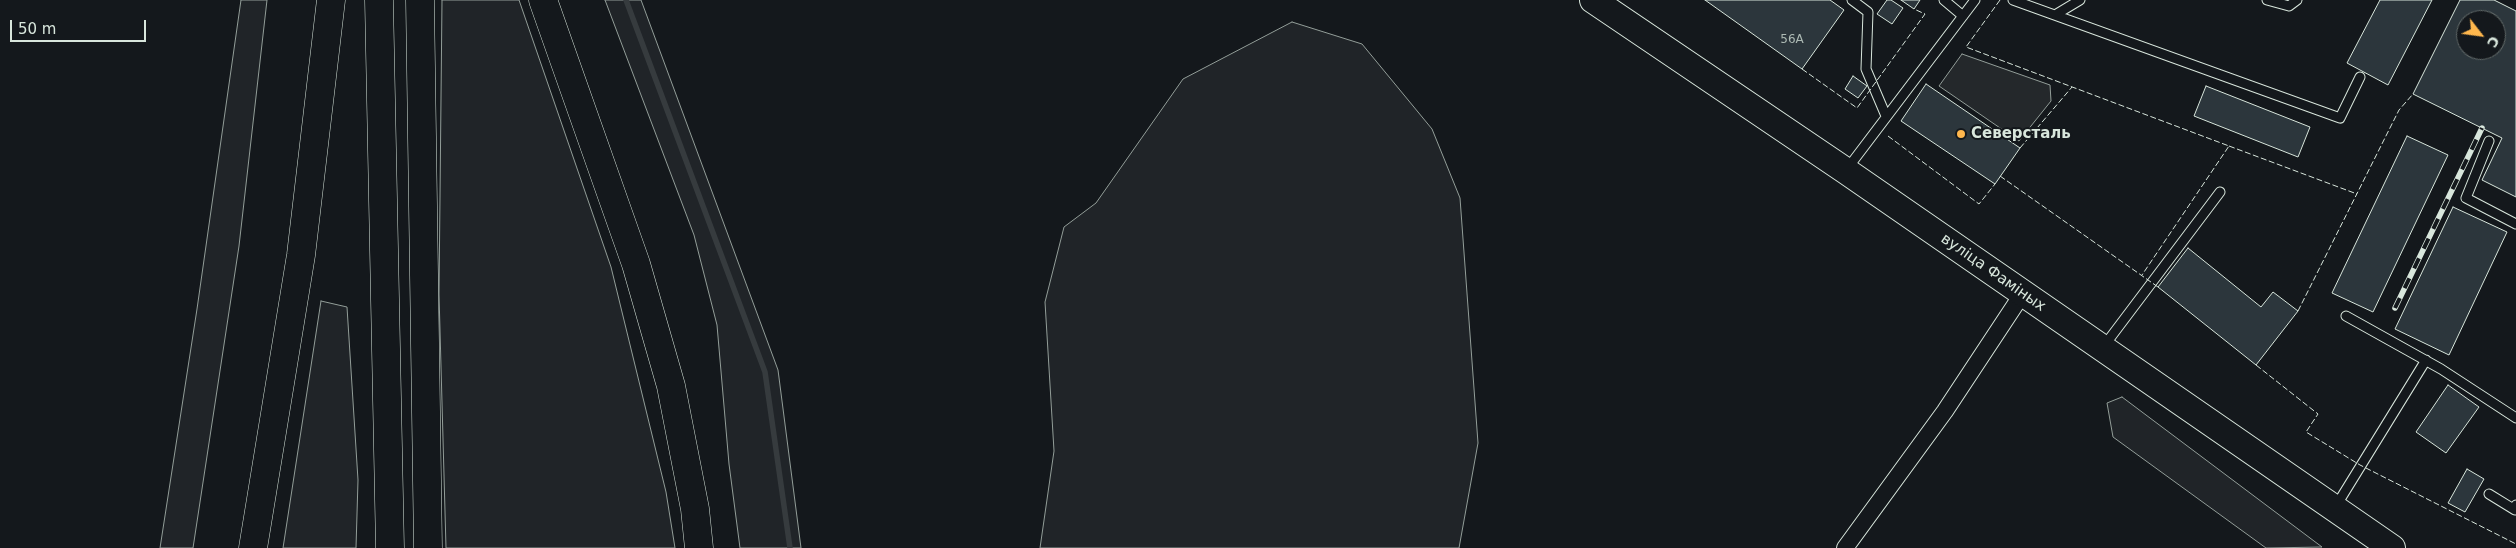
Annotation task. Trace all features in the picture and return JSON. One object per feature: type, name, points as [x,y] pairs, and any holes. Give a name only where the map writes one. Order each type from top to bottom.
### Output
[{"type":"highway","points":[[254,548],[301,255],[331,0]]},
{"type":"highway","points":[[379,0],[390,548]]},
{"type":"highway","points":[[420,0],[428,548]]},
{"type":"highway","points":[[543,0],[636,264],[658,339],[671,386],[695,509],[700,548]]},
{"type":"main road","name":"вуліца Фаміных","points":[[1593,0],[1846,171],[2392,548]]},
{"type":"street","points":[[1844,548],[1945,411],[2023,293]]},
{"type":"lane","points":[[1852,0],[1868,12],[1866,69],[1886,116]]},
{"type":"lane","points":[[1944,0],[1962,16]]},
{"type":"lane","points":[[1846,171],[1975,0]]},
{"type":"lane","points":[[2013,0],[2340,118],[2360,77]]},
{"type":"lane","points":[[2056,15],[2080,0]]},
{"type":"lane","points":[[2267,0],[2289,6],[2297,0]]},
{"type":"lane","points":[[2489,141],[2466,198],[2516,224]]},
{"type":"lane","points":[[2102,348],[2220,192]]},
{"type":"lane","points":[[2346,316],[2426,360],[2516,418]]},
{"type":"lane","points":[[2335,509],[2426,360]]},
{"type":"lane","points":[[2489,494],[2515,510],[2516,505]]},
{"type":"shaded area","points":[[241,0],[267,0],[239,246],[193,548],[160,548],[197,309]]},
{"type":"shaded area","points":[[442,0],[519,0],[611,267],[666,492],[675,548],[446,548],[439,294]]},
{"type":"shaded area","points":[[605,0],[641,0],[778,370],[801,548],[740,548],[729,464],[717,325],[694,235]]},
{"type":"shaded area","points":[[1292,22],[1362,44],[1432,129],[1460,198],[1478,443],[1459,548],[1040,548],[1054,451],[1045,302],[1064,227],[1096,203],[1183,79]]},
{"type":"shaded area","points":[[1962,54],[2050,85],[2051,101],[2019,141],[1939,86]]},
{"type":"shaded area","points":[[321,301],[347,307],[358,480],[356,548],[283,548]]},
{"type":"shaded area","points":[[2122,397],[2322,547],[2266,548],[2113,437],[2107,403]]},
{"type":"building","points":[[1705,0],[1830,0],[1844,10],[1802,69]]},
{"type":"building","points":[[1887,0],[1891,0],[1903,8],[1892,24],[1877,14]]},
{"type":"building","points":[[1901,0],[1920,0],[1914,9]]},
{"type":"building","points":[[2380,0],[2432,0],[2388,85],[2347,63]]},
{"type":"building","points":[[2460,0],[2494,0],[2516,11],[2516,197],[2482,180],[2502,138],[2413,94]]},
{"type":"building","points":[[1853,76],[1867,86],[1858,98],[1845,89]]},
{"type":"building","name":"Северсталь","points":[[1926,84],[2020,148],[1995,184],[1901,121]]},
{"type":"building","points":[[2206,86],[2310,127],[2298,157],[2194,116]]},
{"type":"building","points":[[2407,136],[2448,155],[2373,312],[2332,293]]},
{"type":"building","points":[[2453,207],[2507,232],[2449,355],[2395,329]]},
{"type":"building","points":[[2188,248],[2261,307],[2273,292],[2298,311],[2256,365],[2158,287]]},
{"type":"building","points":[[2448,385],[2479,407],[2446,453],[2416,432]]},
{"type":"building","points":[[2467,469],[2484,479],[2465,512],[2448,503]]},
{"type":"waterway","points":[[626,0],[765,372],[790,548]]},
{"type":"railway","points":[[2395,308],[2482,128]]},
{"type":"fence","points":[[2000,0],[1966,47],[2229,146],[2142,275]]},
{"type":"fence","points":[[1802,69],[1857,108],[1925,14],[1914,9]]},
{"type":"fence","points":[[2020,148],[2072,87]]},
{"type":"fence","points":[[2298,311],[2399,110],[2413,94]]},
{"type":"fence","points":[[1888,136],[1979,204],[1995,184]]},
{"type":"fence","points":[[2229,146],[2357,194]]},
{"type":"fence","points":[[2000,176],[2158,287]]},
{"type":"fence","points":[[2256,365],[2318,414],[2306,432],[2360,465],[2516,544]]},
{"type":"place","name":"Северсталь","points":[[1961,134]]}]
